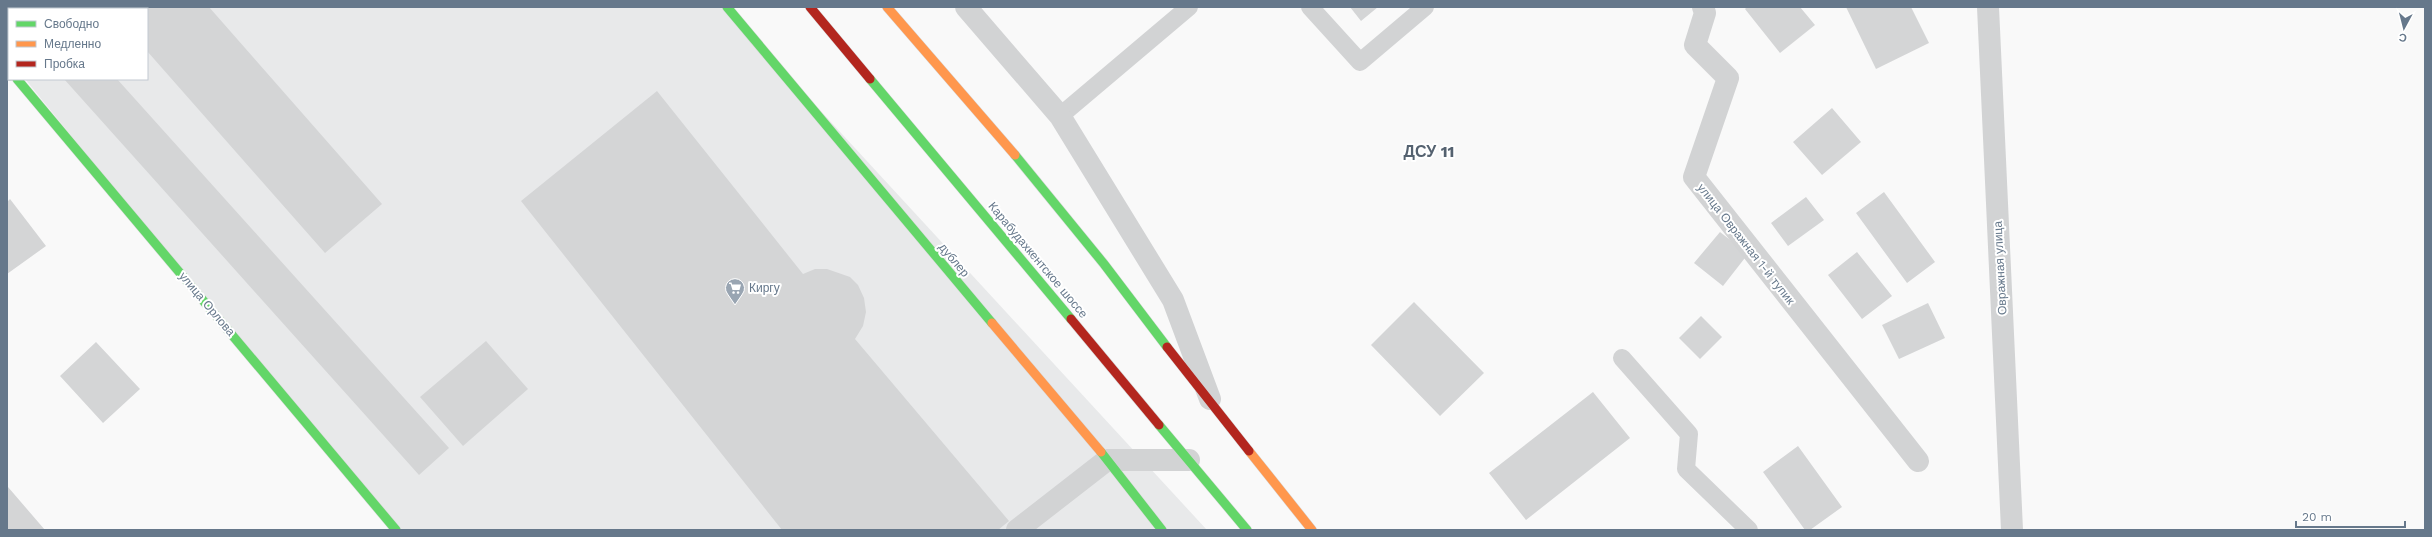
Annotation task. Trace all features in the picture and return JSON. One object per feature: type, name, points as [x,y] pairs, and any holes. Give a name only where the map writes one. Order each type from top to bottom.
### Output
[{"type":"main road","name":"дублер","points":[[727,7],[1106,460],[1162,530]]},
{"type":"main road","name":"Карабудахкентское шоссе","points":[[810,7],[1247,530]]},
{"type":"main road","points":[[888,7],[1012,152],[1104,264],[1214,408],[1312,530]]},
{"type":"main road","name":"улица Орлова","points":[[18,80],[396,530]]},
{"type":"street","points":[[966,7],[1060,116],[1173,300],[1214,408]]},
{"type":"street","name":"улица Овражная 1-й тупик","points":[[1703,7],[1705,13],[1695,45],[1728,78],[1694,177],[1918,461]]},
{"type":"street","name":"Овражная улица","points":[[1988,7],[2012,530]]},
{"type":"street","points":[[1017,530],[1106,460],[1189,460]]},
{"type":"lane","points":[[1060,116],[1189,7]]},
{"type":"lane","points":[[1310,7],[1360,62],[1426,7]]},
{"type":"lane","points":[[1622,358],[1690,434],[1686,469],[1749,530]]},
{"type":"shaded area","points":[[7,7],[725,7],[1207,530],[392,530],[26,80],[148,80],[148,8],[8,8],[8,58]]},
{"type":"building","points":[[7,7],[53,8],[8,8],[8,12]]},
{"type":"building","points":[[54,7],[74,7],[73,8]]},
{"type":"building","points":[[108,7],[209,7],[382,204],[325,253],[148,52],[148,8]]},
{"type":"building","points":[[1350,7],[1378,7],[1361,21]]},
{"type":"building","points":[[1747,7],[1800,7],[1815,25],[1780,53],[1745,9]]},
{"type":"building","points":[[1846,7],[1911,7],[1929,43],[1876,69]]},
{"type":"building","points":[[65,80],[118,80],[449,448],[419,475]]},
{"type":"building","name":"Киргу","points":[[657,91],[803,274],[815,269],[827,269],[850,277],[858,285],[864,298],[866,312],[863,326],[855,339],[1009,521],[998,530],[782,530],[521,201]]},
{"type":"building","points":[[1832,108],[1861,142],[1822,175],[1793,142]]},
{"type":"building","points":[[1884,192],[1935,262],[1907,283],[1856,213]]},
{"type":"building","points":[[1806,197],[1824,220],[1788,246],[1771,223]]},
{"type":"building","points":[[10,199],[46,246],[7,274],[7,202]]},
{"type":"building","points":[[1720,232],[1748,254],[1723,286],[1694,263]]},
{"type":"building","points":[[1857,252],[1892,296],[1862,319],[1828,275]]},
{"type":"building","points":[[1414,302],[1484,373],[1440,416],[1371,345]]},
{"type":"building","points":[[1928,303],[1945,338],[1899,359],[1882,325]]},
{"type":"building","points":[[1701,316],[1722,337],[1700,359],[1679,338]]},
{"type":"building","points":[[486,341],[528,389],[463,446],[420,397]]},
{"type":"building","points":[[96,342],[140,389],[103,423],[60,376]]},
{"type":"building","points":[[1593,392],[1630,438],[1526,520],[1489,473]]},
{"type":"building","points":[[1798,446],[1842,507],[1810,530],[1805,530],[1763,472]]},
{"type":"building","points":[[8,487],[45,530],[7,530]]},
{"type":"traffic: fast","points":[[727,7],[992,323]]},
{"type":"traffic: fast","points":[[870,79],[1071,319]]},
{"type":"traffic: fast","points":[[18,80],[396,530]]},
{"type":"traffic: fast","points":[[1015,155],[1104,264],[1167,347]]},
{"type":"traffic: fast","points":[[1159,425],[1247,530]]},
{"type":"traffic: fast","points":[[1101,452],[1162,530]]},
{"type":"traffic: slow","points":[[887,7],[1015,155]]},
{"type":"traffic: slow","points":[[992,323],[1101,452]]},
{"type":"traffic: slow","points":[[1249,451],[1312,530]]},
{"type":"traffic: jam","points":[[810,7],[870,79]]},
{"type":"traffic: jam","points":[[1071,319],[1159,425]]},
{"type":"traffic: jam","points":[[1167,347],[1249,451]]},
{"type":"place","name":"Киргу","points":[[735,305]]},
{"type":"district","name":"ДСУ 11","points":[[1429,151]]}]
